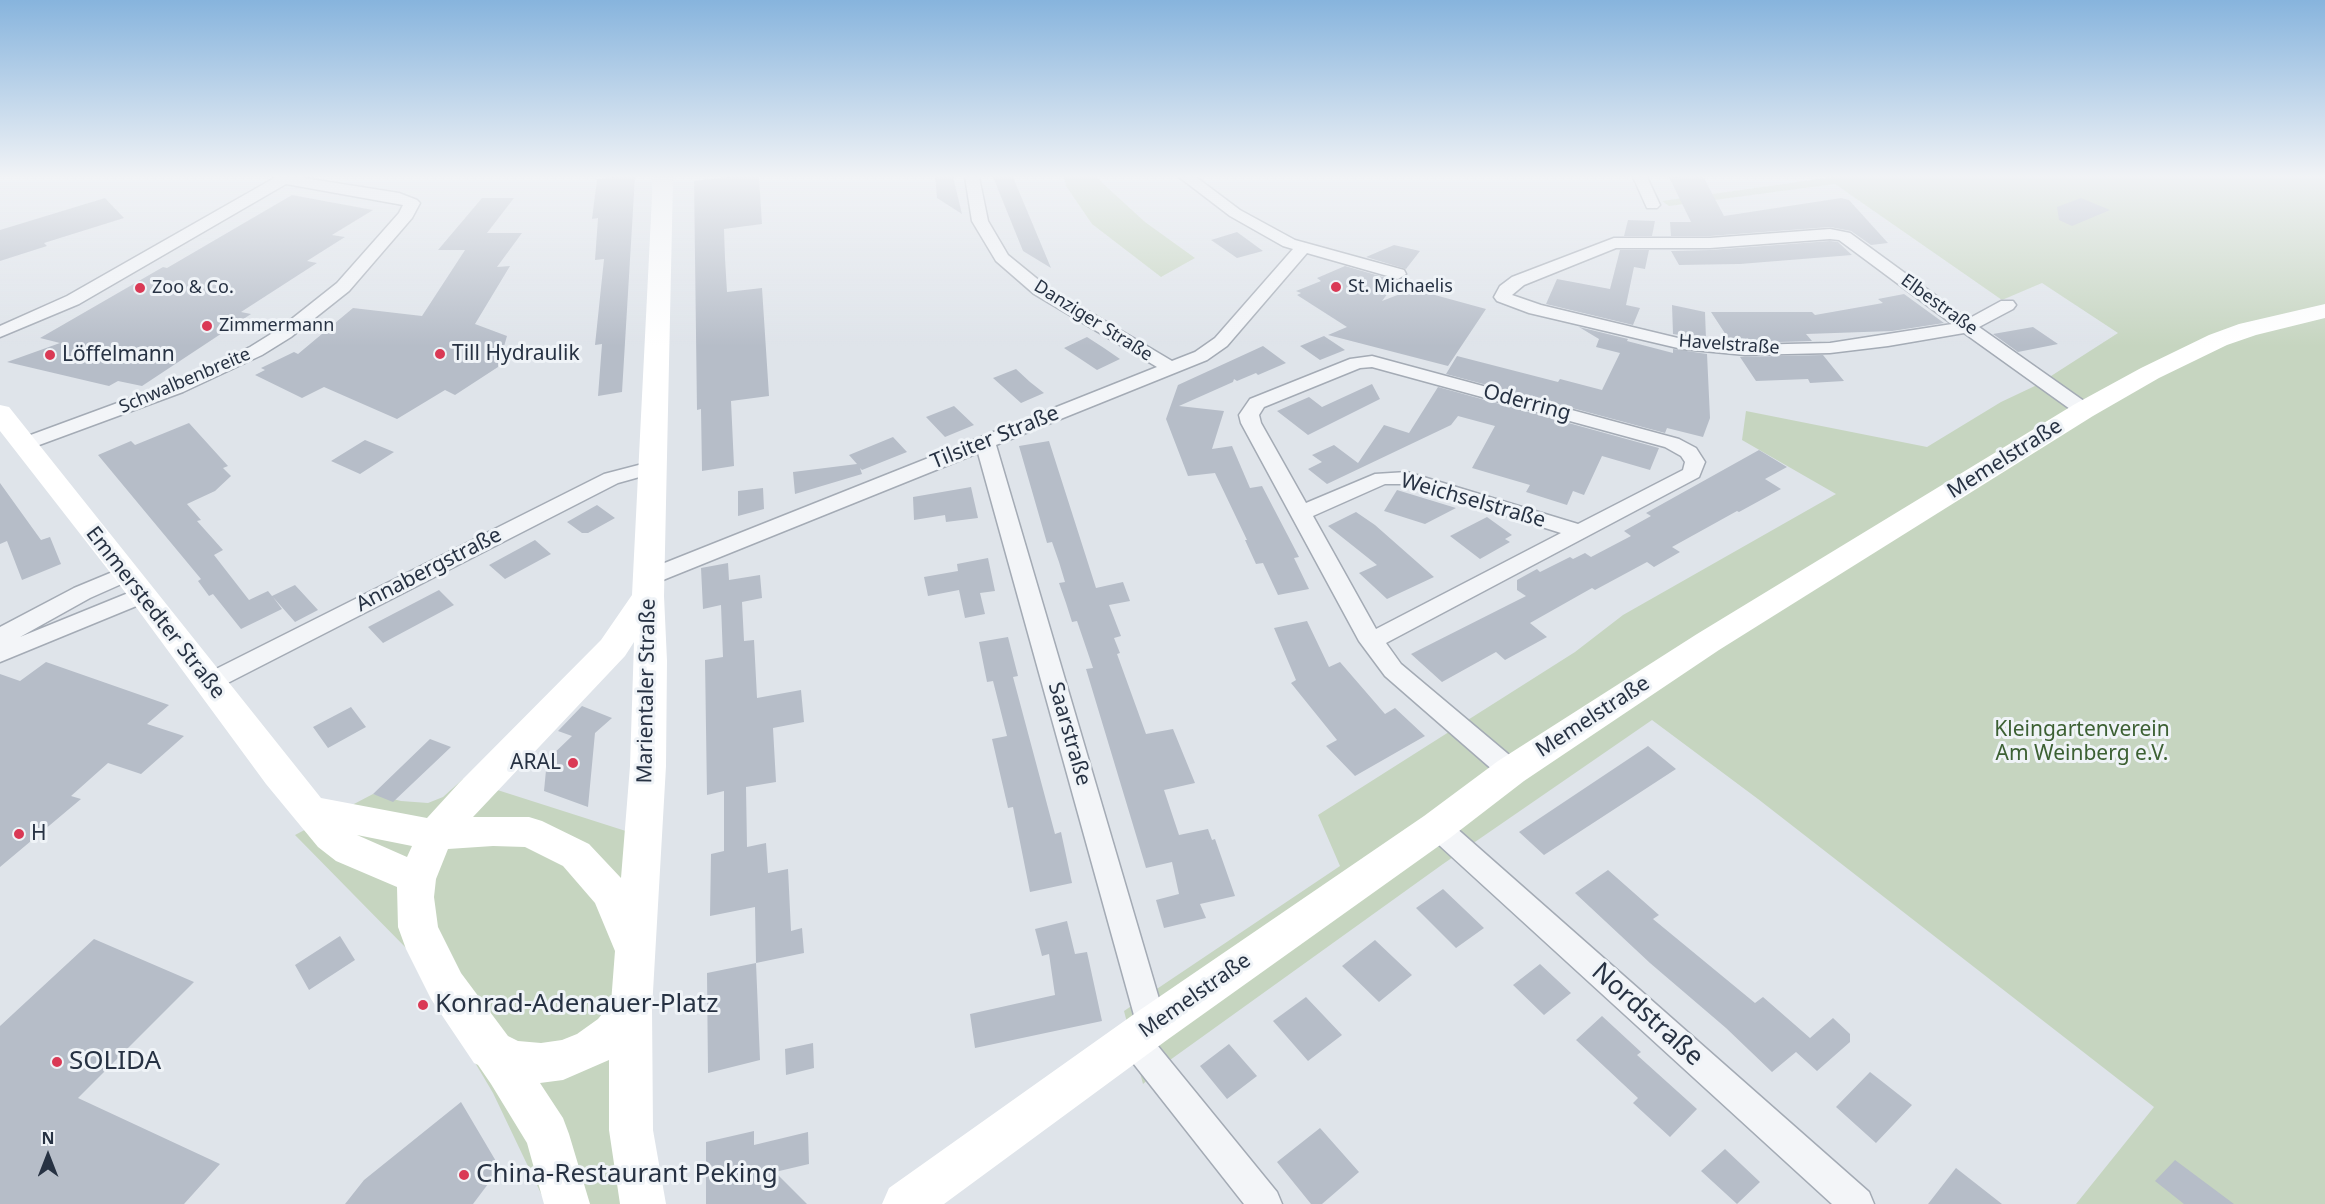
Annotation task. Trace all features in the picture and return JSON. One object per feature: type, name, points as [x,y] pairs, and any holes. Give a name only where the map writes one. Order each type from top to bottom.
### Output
[{"type":"main road","name":"Marientaler Straße","points":[[643,1204],[632,1130],[631,1009],[633,949],[648,766],[651,662],[649,586],[661,233]]},
{"type":"main road","name":"Memelstraße","points":[[905,1204],[1143,1033],[1437,827],[1510,771],[1708,642],[2084,410],[2166,364],[2218,340],[2268,323],[2325,311]]},
{"type":"main road","name":"Emmerstedter Straße","points":[[0,413],[135,584],[208,682],[331,836],[349,850],[417,879]]},
{"type":"main road","points":[[566,1204],[547,1134],[506,1070],[446,987],[426,949],[418,927],[415,897],[417,879],[435,835],[472,792],[613,648],[649,586]]},
{"type":"main road","points":[[312,812],[435,835],[493,831],[529,832],[576,855],[611,894],[633,949]]},
{"type":"main road","points":[[489,1049],[517,1061],[541,1063],[563,1060],[592,1048],[613,1032],[631,1009]]},
{"type":"street","name":"Schwalbenbreite","points":[[0,332],[73,300],[189,233]]},
{"type":"street","name":"Schwalbenbreite","points":[[24,444],[176,388],[256,351],[328,301],[390,233]]},
{"type":"street","name":"Danziger Straße","points":[[987,233],[1002,258],[1040,290],[1171,368]]},
{"type":"street","points":[[1270,233],[1289,243],[1398,274]]},
{"type":"street","name":"Elbestraße","points":[[1506,290],[1518,281],[1614,243],[1710,243],[1830,234],[1844,236],[2084,410]]},
{"type":"street","name":"Tilsiter Straße","points":[[649,586],[985,442],[1201,356],[1221,342],[1304,247]]},
{"type":"street","name":"Havelstraße","points":[[1506,290],[1503,297],[1535,309],[1682,344],[1710,348],[1830,348],[1888,341],[1967,327]]},
{"type":"street","points":[[1967,327],[2007,305]]},
{"type":"street","name":"Oderring","points":[[1371,641],[1692,473],[1695,467],[1694,457],[1689,452],[1672,442],[1372,361],[1356,363],[1319,377],[1257,403],[1250,410],[1251,423],[1371,641],[1393,670],[1510,771]]},
{"type":"street","name":"Saarstraße","points":[[985,442],[1143,1033]]},
{"type":"street","name":"Annabergstraße","points":[[208,682],[611,478],[654,467]]},
{"type":"street","name":"Weichselstraße","points":[[1302,513],[1382,478],[1407,478],[1578,531]]},
{"type":"street","points":[[0,637],[82,593],[135,584]]},
{"type":"street","points":[[0,654],[135,584]]},
{"type":"street","name":"Nordstraße","points":[[1437,827],[1857,1204]]},
{"type":"street","points":[[1143,1033],[1265,1204]]},
{"type":"green space","points":[[1104,233],[1161,233],[1195,258],[1161,277]]},
{"type":"green space","name":"Kleingartenverein Am Weinberg e.V.","points":[[1906,233],[2325,233],[2325,1204],[2076,1204],[2154,1107],[1758,799],[1652,720],[1443,864],[1170,1060],[1143,1084],[1124,1011],[1340,866],[1318,815],[1575,652],[1623,615],[1836,494],[1742,440],[1746,411],[1927,447],[2001,402],[2037,385],[2118,333],[2042,283],[2002,300]]},
{"type":"green space","points":[[463,779],[657,841],[643,1055],[662,1204],[546,1204],[493,1093],[409,951],[295,835],[373,794],[401,801],[428,803],[443,797]]},
{"type":"building","points":[[0,233],[75,233],[44,243],[47,246],[0,261]]},
{"type":"building","points":[[227,233],[335,233],[332,235],[345,237],[307,261],[317,263],[241,312],[251,314],[142,386],[118,381],[109,386],[7,362],[60,343],[40,338],[163,267],[167,268]]},
{"type":"building","points":[[452,233],[522,233],[497,267],[510,266],[475,324],[507,336],[498,367],[455,395],[445,390],[397,419],[324,387],[302,398],[255,375],[265,370],[261,368],[294,352],[298,354],[353,308],[422,316],[465,250],[438,250]]},
{"type":"building","points":[[597,233],[632,233],[622,392],[598,396],[602,344],[595,345],[604,259],[595,260]]},
{"type":"building","points":[[695,233],[724,233],[727,292],[762,288],[769,396],[731,401],[734,466],[702,471],[701,409],[697,410]]},
{"type":"building","points":[[1016,233],[1036,233],[1051,268],[1023,251]]},
{"type":"building","points":[[1239,233],[1263,251],[1237,258],[1211,240]]},
{"type":"building","points":[[1625,233],[1653,233],[1652,236],[1624,236]]},
{"type":"building","points":[[1671,233],[1748,233],[1710,236],[1671,236]]},
{"type":"building","points":[[1854,233],[1879,233],[1888,243],[1871,245]]},
{"type":"building","points":[[1838,242],[1852,255],[1740,264],[1679,265],[1671,251],[1710,250]]},
{"type":"building","points":[[1394,245],[1420,251],[1406,269],[1366,257]]},
{"type":"building","points":[[1620,250],[1649,250],[1645,269],[1634,267],[1626,305],[1640,308],[1633,325],[1546,304],[1557,279],[1610,289]]},
{"type":"building","points":[[1345,266],[1397,281],[1382,301],[1413,289],[1486,309],[1448,366],[1328,335],[1347,327],[1297,295],[1301,293],[1296,291],[1321,281],[1317,278]]},
{"type":"building","points":[[1904,294],[1944,323],[1892,331],[1806,334],[1812,341],[1745,343],[1730,341],[1711,312],[1812,312],[1815,315],[1883,303],[1878,299]]},
{"type":"building","points":[[1672,305],[1705,312],[1706,339],[1673,334]]},
{"type":"building","points":[[1579,327],[1673,353],[1673,349],[1707,354],[1710,418],[1703,437],[1667,428],[1665,433],[1446,374],[1457,356],[1558,382],[1560,379],[1602,390],[1620,353],[1596,347],[1599,339]]},
{"type":"building","points":[[2033,327],[2058,344],[2018,352],[1993,334]]},
{"type":"building","points":[[1324,336],[1345,350],[1320,360],[1300,346]]},
{"type":"building","points":[[1087,337],[1120,359],[1097,370],[1064,348]]},
{"type":"building","points":[[1263,346],[1286,363],[1258,375],[1256,373],[1237,381],[1234,379],[1233,382],[1179,406],[1224,411],[1212,449],[1232,446],[1250,488],[1262,486],[1299,557],[1294,558],[1309,589],[1278,595],[1263,563],[1256,564],[1215,473],[1188,476],[1166,419],[1178,385]]},
{"type":"building","points":[[1823,355],[1844,381],[1810,383],[1808,379],[1756,381],[1740,357]]},
{"type":"building","points":[[1016,369],[1044,393],[1021,403],[993,378]]},
{"type":"building","points":[[1372,384],[1380,399],[1308,435],[1277,411],[1309,397],[1322,407]]},
{"type":"building","points":[[1438,387],[1659,448],[1650,470],[1602,456],[1584,495],[1573,491],[1567,505],[1526,492],[1530,485],[1472,468],[1495,426],[1458,416],[1451,425],[1327,484],[1308,469],[1322,462],[1312,455],[1334,445],[1358,463],[1384,425],[1409,433]]},
{"type":"building","points":[[954,406],[974,425],[945,437],[926,417]]},
{"type":"building","points":[[189,423],[228,466],[223,468],[231,476],[215,491],[187,504],[201,520],[197,521],[223,550],[214,555],[249,600],[268,591],[272,596],[295,585],[318,610],[295,622],[273,597],[282,609],[241,629],[213,594],[209,596],[198,581],[201,579],[98,455],[131,441],[135,445]]},
{"type":"building","points":[[893,437],[907,452],[862,470],[860,468],[862,474],[795,494],[793,472],[857,464],[849,455]]},
{"type":"building","points":[[365,440],[394,452],[360,474],[331,461]]},
{"type":"building","points":[[1049,441],[1096,588],[1123,582],[1130,601],[1109,605],[1121,636],[1114,638],[1120,653],[1117,654],[1146,734],[1173,729],[1195,783],[1164,790],[1179,835],[1208,829],[1212,840],[1215,839],[1235,896],[1200,904],[1206,918],[1164,928],[1156,900],[1179,894],[1172,862],[1146,868],[1086,669],[1093,668],[1077,621],[1072,622],[1059,583],[1065,582],[1052,542],[1047,543],[1019,446]]},
{"type":"building","points":[[1759,450],[1787,467],[1765,479],[1781,489],[1672,547],[1680,552],[1654,567],[1647,562],[1595,590],[1592,588],[1530,623],[1547,637],[1505,660],[1496,652],[1442,682],[1411,654],[1526,596],[1517,590],[1517,580],[1537,569],[1540,572],[1570,557],[1573,559],[1585,553],[1591,557],[1631,536],[1624,531],[1651,516],[1646,513]]},
{"type":"building","points":[[0,483],[41,540],[50,537],[61,564],[22,580],[7,541],[0,544]]},
{"type":"building","points":[[971,487],[978,518],[946,522],[945,515],[914,520],[913,497]]},
{"type":"building","points":[[763,488],[764,509],[738,516],[738,491]]},
{"type":"building","points":[[1397,490],[1456,508],[1425,524],[1384,511]]},
{"type":"building","points":[[597,505],[615,518],[588,533],[582,533],[567,522]]},
{"type":"building","points":[[1356,512],[1375,525],[1434,577],[1387,599],[1359,573],[1377,565],[1328,526]]},
{"type":"building","points":[[1487,517],[1512,535],[1505,539],[1510,542],[1480,559],[1450,536]]},
{"type":"building","points":[[535,540],[551,554],[505,579],[489,565]]},
{"type":"building","points":[[988,558],[995,591],[980,593],[985,614],[965,618],[959,590],[928,596],[924,577],[958,571],[957,564]]},
{"type":"building","points":[[728,563],[729,580],[760,575],[762,598],[742,602],[744,641],[754,640],[757,698],[801,690],[804,722],[773,728],[776,782],[746,787],[747,847],[766,843],[768,873],[788,869],[791,931],[802,928],[804,953],[756,963],[755,907],[710,916],[711,854],[724,851],[724,791],[707,795],[705,660],[723,657],[721,605],[703,609],[701,568]]},
{"type":"building","points":[[439,590],[454,605],[383,643],[368,627]]},
{"type":"building","points":[[1307,621],[1329,667],[1340,662],[1385,714],[1395,708],[1425,736],[1355,776],[1326,746],[1337,740],[1291,683],[1296,680],[1274,628]]},
{"type":"building","points":[[1008,637],[1018,676],[1013,677],[1055,834],[1061,832],[1072,883],[1030,892],[1013,807],[1008,808],[992,739],[1007,736],[993,681],[987,682],[979,642]]},
{"type":"building","points":[[46,662],[169,705],[147,724],[184,736],[141,774],[108,763],[71,796],[81,799],[0,867],[0,674],[20,681]]},
{"type":"building","points":[[582,706],[612,718],[595,733],[588,807],[544,791],[547,760],[572,736],[558,731]]},
{"type":"building","points":[[351,707],[366,727],[328,748],[313,727]]},
{"type":"building","points":[[430,739],[451,747],[393,802],[373,794]]},
{"type":"building","points":[[1648,746],[1676,769],[1544,855],[1519,832]]},
{"type":"building","points":[[1608,870],[1659,915],[1653,919],[1755,1003],[1763,997],[1810,1038],[1833,1018],[1850,1034],[1850,1042],[1817,1071],[1796,1052],[1772,1072],[1575,893]]},
{"type":"building","points":[[1443,889],[1484,928],[1456,948],[1416,908]]},
{"type":"building","points":[[1067,921],[1075,954],[1087,952],[1102,1021],[975,1048],[970,1014],[1055,995],[1049,954],[1042,956],[1035,929]]},
{"type":"building","points":[[340,936],[355,960],[309,990],[295,965]]},
{"type":"building","name":"SOLIDA","points":[[94,939],[194,982],[78,1098],[220,1164],[184,1204],[0,1204],[0,1026]]},
{"type":"building","points":[[1375,940],[1412,975],[1379,1002],[1342,966]]},
{"type":"building","points":[[756,963],[760,1060],[708,1073],[707,973]]},
{"type":"building","points":[[1540,964],[1571,993],[1544,1015],[1513,985]]},
{"type":"building","points":[[1306,997],[1342,1035],[1308,1061],[1273,1021]]},
{"type":"building","points":[[1602,1016],[1641,1052],[1637,1055],[1697,1109],[1670,1137],[1633,1103],[1638,1098],[1576,1040]]},
{"type":"building","points":[[813,1043],[814,1068],[786,1075],[785,1049]]},
{"type":"building","points":[[1229,1044],[1257,1076],[1227,1099],[1200,1066]]},
{"type":"building","points":[[1870,1072],[1912,1105],[1876,1143],[1836,1107]]},
{"type":"building","points":[[461,1102],[500,1168],[473,1204],[345,1204],[364,1180]]},
{"type":"building","points":[[1320,1128],[1359,1172],[1322,1204],[1311,1204],[1277,1162]]},
{"type":"building","points":[[754,1131],[754,1145],[808,1132],[809,1164],[775,1172],[807,1204],[706,1204],[706,1142]]},
{"type":"building","points":[[1725,1149],[1760,1182],[1737,1204],[1701,1171]]},
{"type":"building","points":[[2175,1160],[2234,1204],[2184,1204],[2155,1181]]},
{"type":"building","points":[[1956,1168],[2002,1204],[1928,1204]]},
{"type":"place","name":"St. Michaelis","points":[[1336,287]]},
{"type":"place","name":"Zoo & Co.","points":[[140,288]]},
{"type":"place","name":"Zimmermann","points":[[207,326]]},
{"type":"place","name":"Till Hydraulik","points":[[440,354]]},
{"type":"place","name":"Löffelmann","points":[[50,355]]},
{"type":"place","name":"ARAL","points":[[573,763]]},
{"type":"place","name":"H","points":[[19,834]]},
{"type":"place","name":"Konrad-Adenauer-Platz","points":[[423,1005]]},
{"type":"place","name":"SOLIDA","points":[[57,1062]]},
{"type":"place","name":"China-Restaurant Peking","points":[[464,1175]]}]
